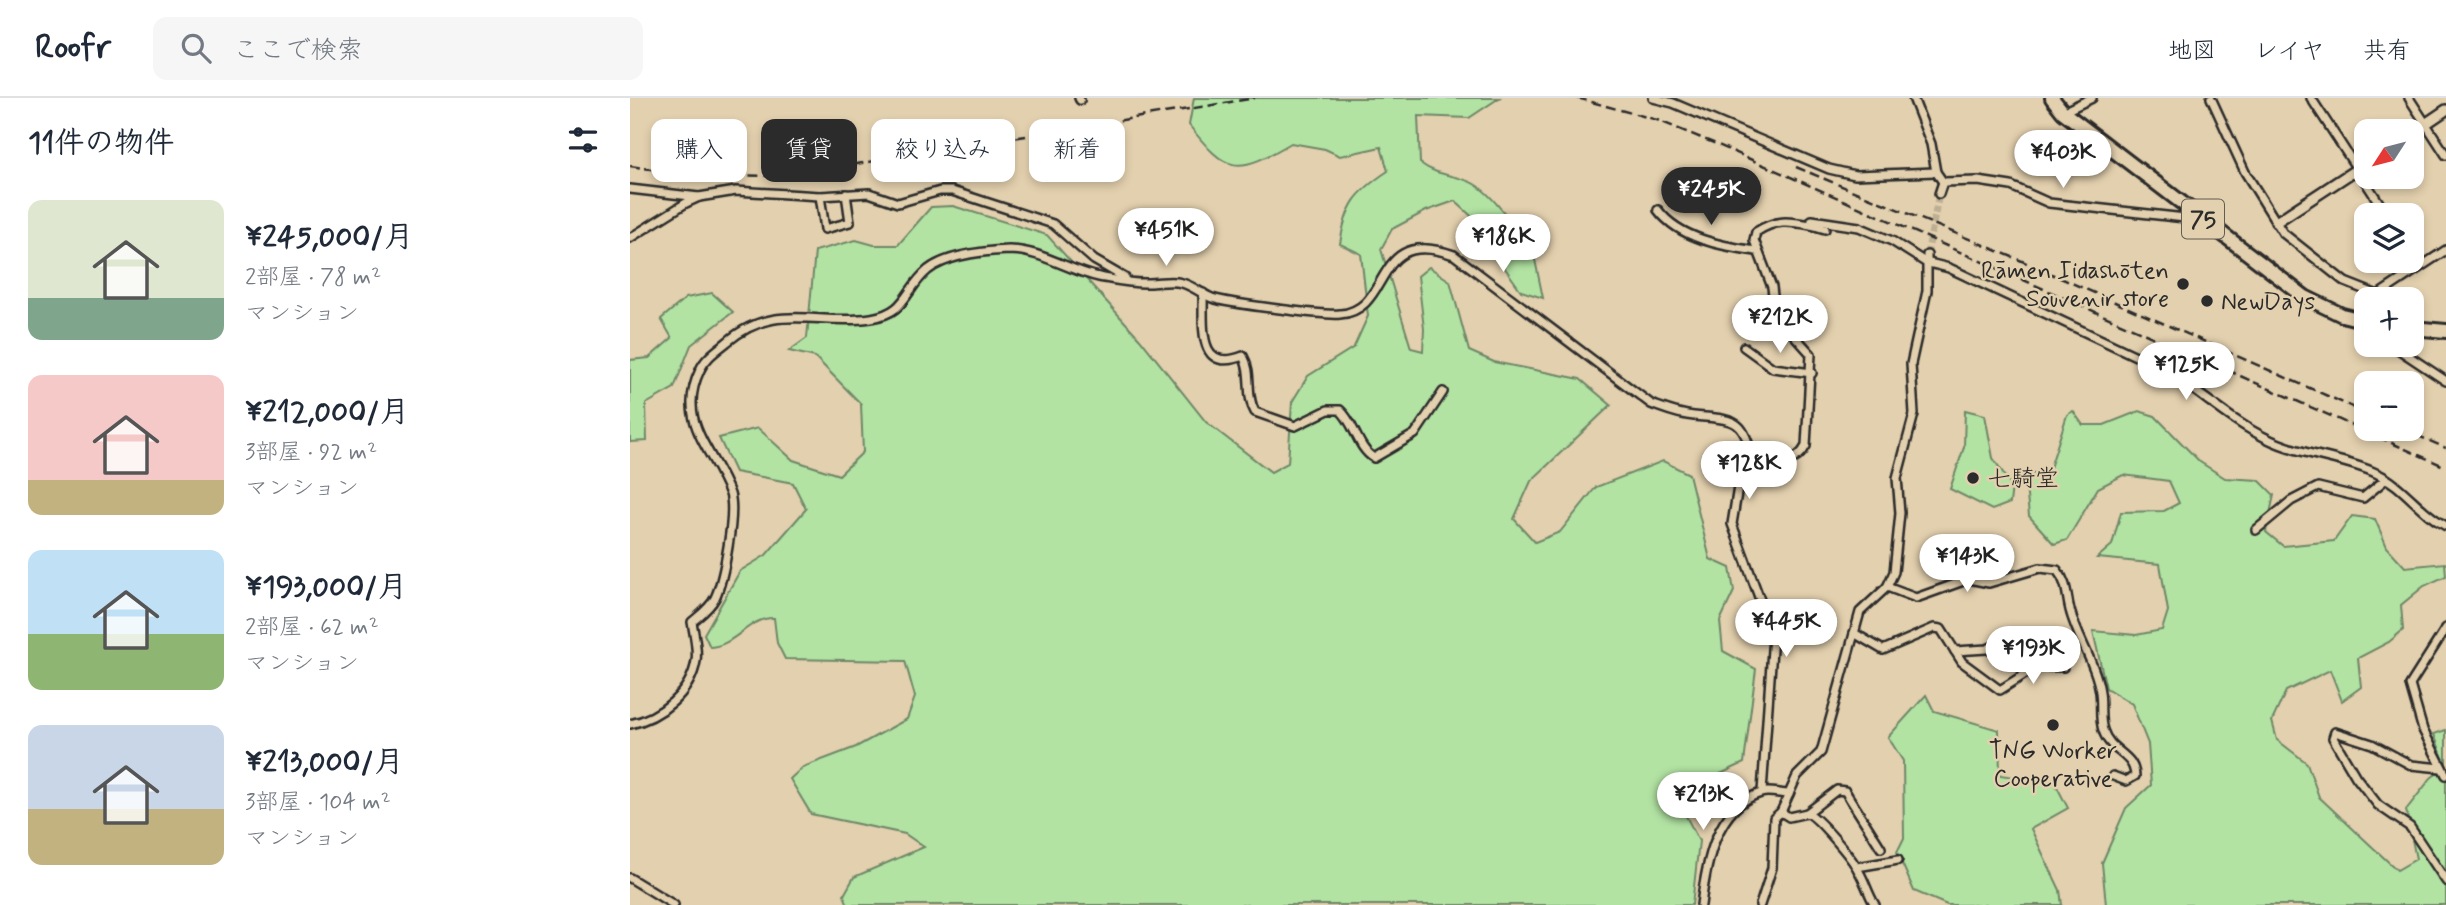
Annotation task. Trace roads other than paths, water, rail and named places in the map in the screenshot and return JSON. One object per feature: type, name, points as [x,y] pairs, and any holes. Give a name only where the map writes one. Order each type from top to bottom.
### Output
[{"type":"main road","name":"75","points":[[2052,98],[2063,112],[2305,297],[2354,318]]},
{"type":"main road","points":[[2424,329],[2446,331]]},
{"type":"street","points":[[1653,98],[1673,103],[1829,169],[1856,175],[1936,172]]},
{"type":"street","points":[[1913,98],[1931,144],[1936,172],[1943,182]]},
{"type":"street","points":[[2063,112],[2092,98]]},
{"type":"street","points":[[2211,98],[2245,173],[2283,233],[2345,282],[2356,287]]},
{"type":"street","points":[[2311,98],[2354,155]]},
{"type":"street","points":[[2409,98],[2446,155]]},
{"type":"street","points":[[2426,124],[2446,110]]},
{"type":"street","points":[[2276,222],[2354,171]]},
{"type":"street","points":[[1943,182],[1978,181],[2011,186],[2049,203],[2185,218]]},
{"type":"street","points":[[1939,194],[1943,182]]},
{"type":"street","points":[[630,189],[699,197]]},
{"type":"street","points":[[630,238],[671,210],[699,197],[736,191],[820,196],[869,193],[898,203],[940,191],[952,191],[1053,224],[1094,260],[1131,281]]},
{"type":"street","points":[[820,196],[825,229],[850,222],[846,194]]},
{"type":"street","points":[[1658,210],[1668,223],[1717,245],[1756,251]]},
{"type":"street","points":[[1762,792],[1773,635],[1732,524],[1738,487],[1745,466],[1752,460],[1790,461],[1803,453],[1806,446],[1812,373],[1811,354],[1775,314],[1772,287],[1756,251],[1756,232],[1774,222],[1785,220],[1825,229]]},
{"type":"street","points":[[1811,225],[1812,220],[1859,227],[2155,365],[2178,377],[2236,423],[2267,439],[2295,451],[2378,473],[2446,526]]},
{"type":"street","points":[[630,724],[656,716],[682,692],[693,672],[696,658],[692,622],[711,605],[720,583],[733,508],[729,493],[702,444],[691,410],[700,369],[708,358],[743,329],[767,319],[802,316],[851,319],[888,314],[903,305],[930,269],[976,254],[1010,250],[1027,252],[1099,277],[1183,283],[1214,298],[1343,314],[1366,304],[1391,261],[1417,250],[1439,250],[1464,262],[1651,404],[1695,416],[1730,418],[1743,431],[1752,460]]},
{"type":"street","points":[[2424,264],[2446,250]]},
{"type":"street","points":[[1760,905],[1772,868],[1774,818],[1781,812],[1797,776],[1821,752],[1860,612],[1887,586],[1894,572],[1900,513],[1897,478],[1914,414],[1911,364],[1927,291],[1926,259]]},
{"type":"street","points":[[2392,287],[2412,273]]},
{"type":"street","points":[[1203,293],[1207,347],[1218,361],[1224,362],[1243,356],[1247,363],[1250,403],[1255,412],[1295,426],[1328,410],[1340,410],[1349,418],[1364,450],[1374,458],[1415,434],[1443,392]]},
{"type":"street","points":[[1744,347],[1773,368],[1812,373]]},
{"type":"street","points":[[2410,357],[2446,381]]},
{"type":"street","points":[[2256,530],[2291,501],[2318,487],[2363,498],[2386,479]]},
{"type":"street","points":[[1887,586],[1916,598],[1969,579],[1989,583],[2040,568],[2057,570],[2066,584],[2070,610],[2098,682],[2103,731],[2113,749],[2130,758],[2134,766],[2135,776],[2126,781],[2113,776]]},
{"type":"street","points":[[1854,633],[1884,650],[1934,628],[1941,629],[1962,662],[2000,690],[2038,666],[2063,667]]},
{"type":"street","points":[[2444,631],[2446,644]]},
{"type":"street","points":[[2444,631],[2410,685],[2423,730],[2446,775]]},
{"type":"street","points":[[1955,651],[1987,649],[2015,637]]},
{"type":"street","points":[[2000,644],[2011,662]]},
{"type":"street","points":[[2441,768],[2410,765],[2371,744],[2335,732],[2333,738],[2356,777],[2378,804],[2410,827],[2446,881]]},
{"type":"street","points":[[1781,812],[1789,817],[1807,813],[1837,790],[1845,791],[1881,848]]},
{"type":"street","points":[[1701,905],[1711,846],[1731,813],[1762,792],[1789,794]]},
{"type":"street","points":[[1807,813],[1819,819],[1830,837],[1857,867],[1875,905]]},
{"type":"street","points":[[1857,867],[1898,860]]},
{"type":"street","points":[[630,878],[674,905]]},
{"type":"tunnel","points":[[1927,255],[1939,194]]},
{"type":"railway","points":[[630,166],[692,175],[784,176],[1255,98]]},
{"type":"railway","points":[[1577,98],[1657,120],[1716,144],[2446,467]]},
{"type":"railway","points":[[1796,167],[2022,261],[2354,408]]},
{"type":"railway","points":[[2424,438],[2446,448]]},
{"type":"place","name":"Rāmen Iidashōten Souvenir store","points":[[2183,284]]},
{"type":"place","name":"NewDays","points":[[2207,301]]},
{"type":"place","name":"七騎堂","points":[[1973,478]]},
{"type":"place","name":"TNG Worker Cooperative","points":[[2053,725]]}]
